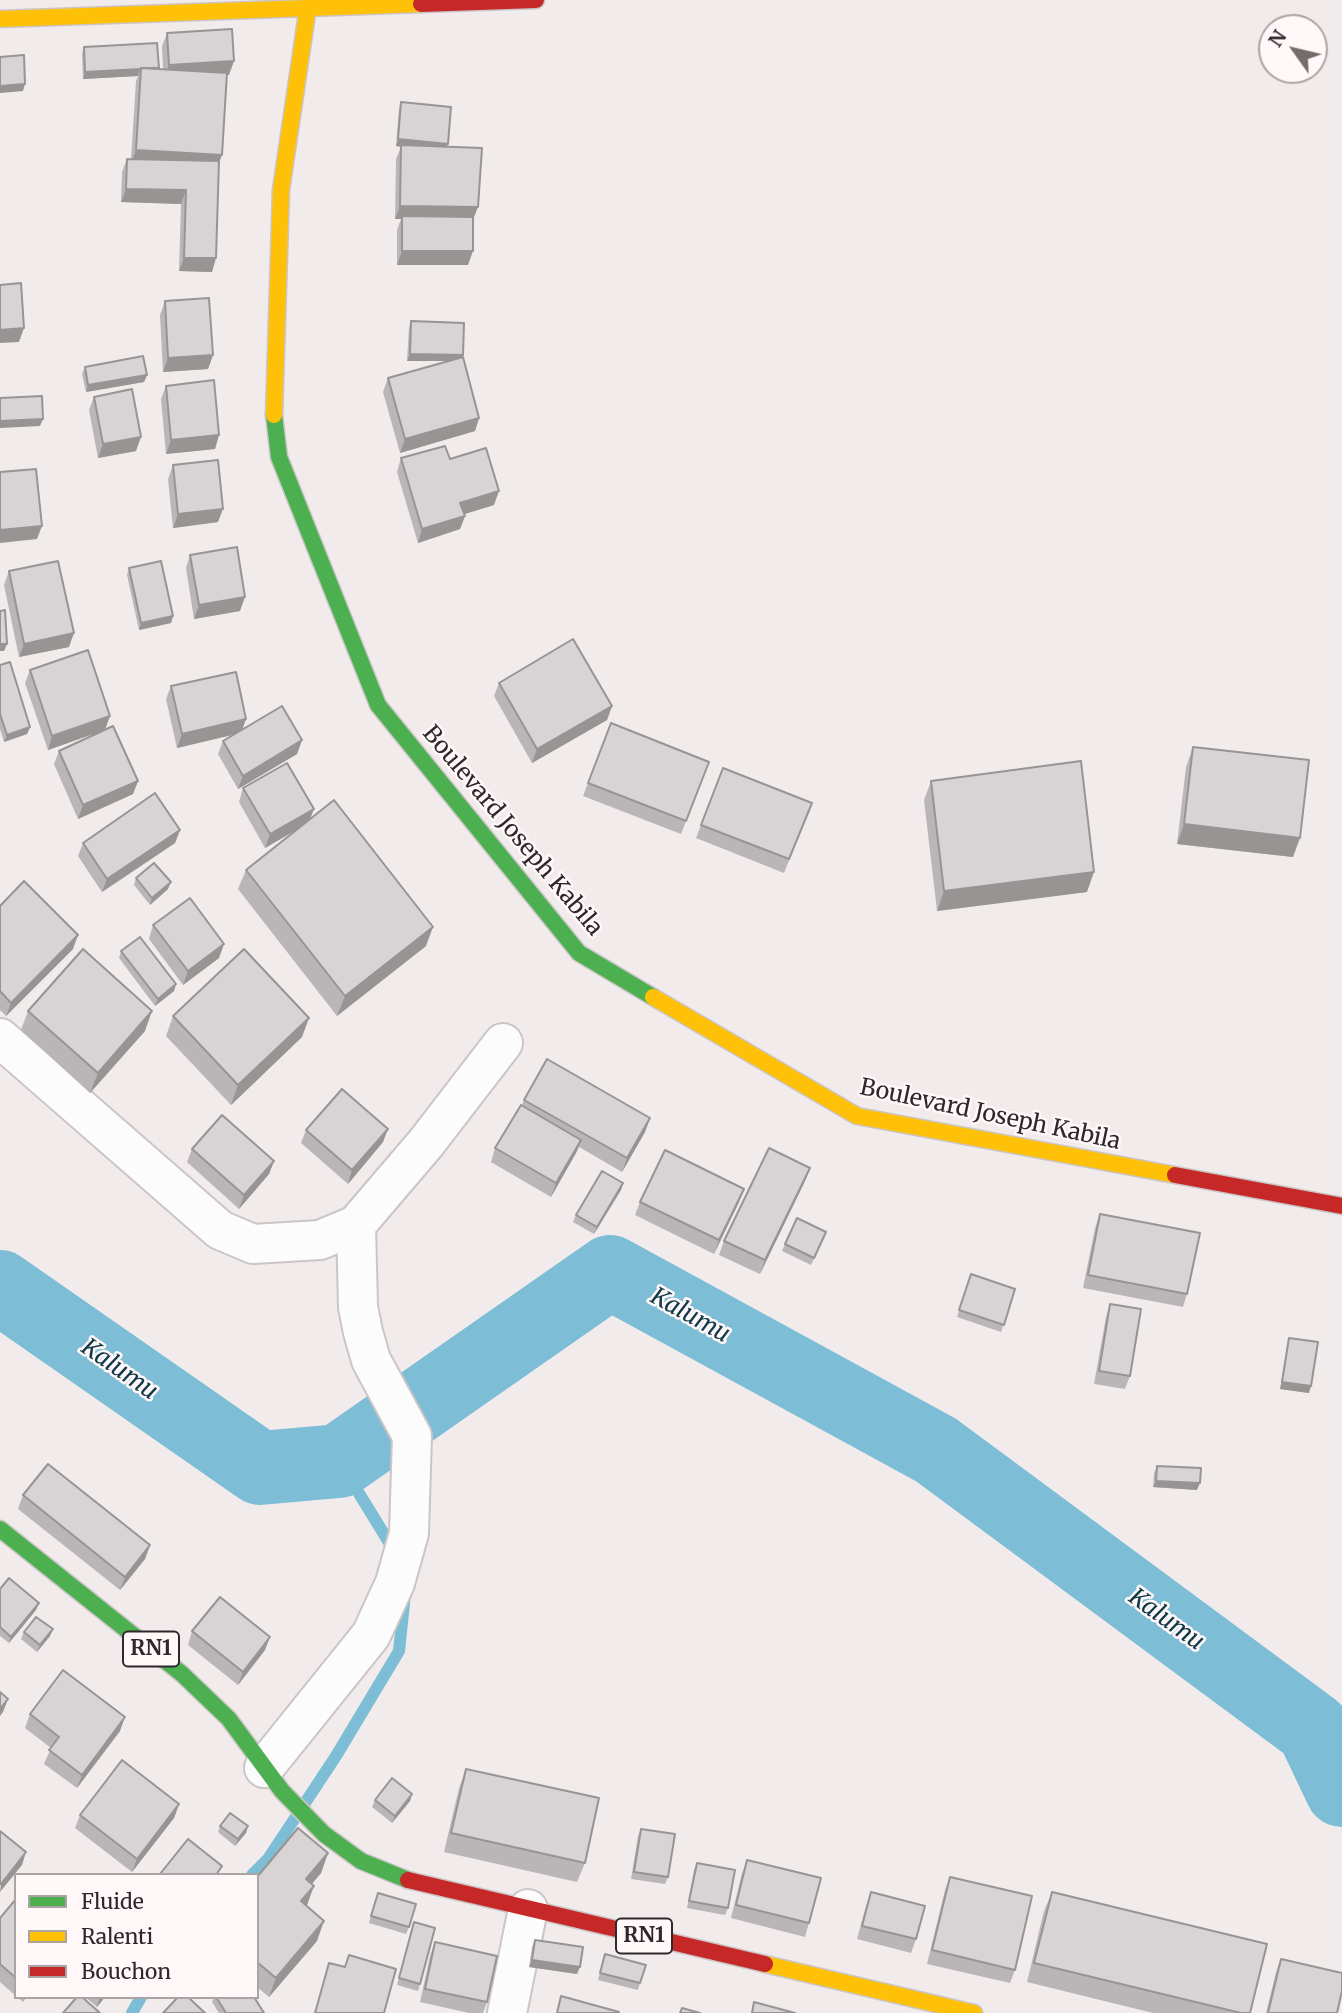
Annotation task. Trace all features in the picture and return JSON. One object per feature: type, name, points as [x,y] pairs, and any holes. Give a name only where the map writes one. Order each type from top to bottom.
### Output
[{"type":"main road","points":[[0,19],[309,5],[536,0]]},
{"type":"main road","name":"Boulevard Joseph Kabila","points":[[309,5],[281,190],[273,408],[279,457],[378,705],[579,953],[857,1116],[1342,1206]]},
{"type":"main road","name":"RN1","points":[[6,1545],[182,1674],[229,1718],[273,1779],[324,1834],[361,1861],[409,1881],[974,2013]]},
{"type":"street","points":[[0,1038],[220,1230],[253,1244],[320,1240],[356,1225],[426,1143],[503,1042]]},
{"type":"street","points":[[273,1779],[372,1635],[390,1594],[409,1533],[412,1436],[372,1360],[358,1307],[356,1225]]},
{"type":"street","points":[[507,2013],[528,1909]]},
{"type":"building","points":[[232,29],[234,61],[169,65],[167,33]]},
{"type":"building","points":[[157,43],[159,68],[85,72],[84,47]]},
{"type":"building","points":[[24,55],[25,84],[0,86],[0,57]]},
{"type":"building","points":[[141,68],[227,73],[222,155],[136,150]]},
{"type":"building","points":[[401,102],[451,107],[448,144],[398,139]]},
{"type":"building","points":[[401,145],[482,148],[478,207],[400,206]]},
{"type":"building","points":[[127,159],[219,161],[216,258],[184,258],[186,190],[126,189]]},
{"type":"building","points":[[402,216],[473,217],[473,251],[402,251]]},
{"type":"building","points":[[21,283],[24,328],[0,330],[0,285]]},
{"type":"building","points":[[209,298],[213,355],[168,358],[165,301]]},
{"type":"building","points":[[411,321],[464,323],[463,355],[410,354]]},
{"type":"building","points":[[143,356],[147,375],[88,385],[85,367]]},
{"type":"building","points":[[463,357],[479,418],[405,439],[388,378]]},
{"type":"building","points":[[214,380],[219,435],[171,440],[166,386]]},
{"type":"building","points":[[132,389],[141,437],[103,444],[94,397]]},
{"type":"building","points":[[42,396],[43,419],[0,421],[0,398]]},
{"type":"building","points":[[445,446],[450,459],[486,448],[499,491],[460,503],[465,516],[422,529],[401,458]]},
{"type":"building","points":[[218,460],[223,509],[178,514],[173,465]]},
{"type":"building","points":[[36,469],[42,526],[0,530],[0,472]]},
{"type":"building","points":[[237,547],[245,597],[199,605],[190,555]]},
{"type":"building","points":[[58,561],[74,633],[24,644],[9,571]]},
{"type":"building","points":[[161,561],[173,616],[141,623],[129,568]]},
{"type":"building","points":[[5,610],[7,644],[0,644],[0,611]]},
{"type":"building","points":[[573,639],[612,706],[537,749],[499,683]]},
{"type":"building","points":[[88,650],[110,716],[52,736],[30,670]]},
{"type":"building","points":[[10,662],[30,727],[7,735],[0,714],[0,665]]},
{"type":"building","points":[[236,672],[246,719],[182,734],[171,686]]},
{"type":"building","points":[[282,706],[302,740],[243,776],[223,741]]},
{"type":"building","points":[[611,723],[709,762],[686,821],[588,783]]},
{"type":"building","points":[[113,726],[138,781],[83,805],[59,751]]},
{"type":"building","points":[[1193,747],[1309,760],[1300,838],[1184,824]]},
{"type":"building","points":[[1081,761],[1094,872],[944,891],[931,781]]},
{"type":"building","points":[[287,763],[314,809],[270,834],[243,788]]},
{"type":"building","points":[[723,768],[812,803],[789,859],[701,825]]},
{"type":"building","points":[[155,793],[180,830],[107,879],[83,843]]},
{"type":"building","points":[[334,800],[433,927],[345,996],[246,870]]},
{"type":"building","points":[[154,863],[171,882],[152,898],[136,878]]},
{"type":"building","points":[[24,881],[78,935],[11,1003],[0,991],[0,906]]},
{"type":"building","points":[[190,898],[224,944],[188,971],[153,925]]},
{"type":"building","points":[[140,937],[176,984],[158,999],[121,951]]},
{"type":"building","points":[[83,949],[152,1011],[98,1073],[28,1011]]},
{"type":"building","points":[[244,949],[309,1018],[238,1085],[173,1016]]},
{"type":"building","points":[[547,1059],[650,1118],[627,1158],[524,1100]]},
{"type":"building","points":[[342,1089],[388,1129],[352,1170],[306,1130]]},
{"type":"building","points":[[521,1105],[581,1140],[556,1183],[495,1148]]},
{"type":"building","points":[[222,1115],[274,1161],[244,1195],[192,1149]]},
{"type":"building","points":[[769,1148],[810,1168],[765,1260],[724,1241]]},
{"type":"building","points":[[665,1150],[744,1189],[719,1240],[640,1202]]},
{"type":"building","points":[[602,1171],[623,1183],[597,1227],[576,1215]]},
{"type":"building","points":[[1100,1214],[1200,1233],[1187,1294],[1088,1275]]},
{"type":"building","points":[[797,1218],[826,1232],[814,1258],[785,1244]]},
{"type":"building","points":[[971,1274],[1015,1289],[1004,1325],[959,1310]]},
{"type":"building","points":[[1110,1304],[1141,1309],[1130,1376],[1099,1371]]},
{"type":"building","points":[[1289,1338],[1318,1342],[1311,1386],[1282,1382]]},
{"type":"building","points":[[48,1464],[150,1545],[125,1577],[23,1495]]},
{"type":"building","points":[[1157,1466],[1201,1468],[1200,1483],[1156,1481]]},
{"type":"building","points":[[9,1578],[39,1603],[11,1637],[0,1627],[0,1589]]},
{"type":"building","points":[[220,1597],[270,1637],[243,1672],[192,1631]]},
{"type":"building","points":[[36,1617],[53,1629],[40,1645],[24,1632]]},
{"type":"building","points":[[63,1670],[125,1717],[82,1775],[49,1750],[59,1737],[30,1714]]},
{"type":"building","points":[[0,1692],[8,1699],[0,1709]]},
{"type":"building","points":[[122,1760],[179,1804],[137,1859],[80,1815]]},
{"type":"building","points":[[466,1769],[599,1798],[585,1863],[451,1833]]},
{"type":"building","points":[[392,1778],[412,1794],[395,1816],[375,1800]]},
{"type":"building","points":[[230,1813],[248,1826],[238,1839],[220,1826]]},
{"type":"building","points":[[298,1828],[328,1853],[306,1879],[314,1886],[301,1901],[324,1921],[276,1978],[259,1964],[259,1875]]},
{"type":"building","points":[[641,1829],[675,1834],[668,1877],[634,1872]]},
{"type":"building","points":[[0,1831],[26,1852],[1,1884],[0,1884]]},
{"type":"building","points":[[188,1839],[222,1866],[217,1873],[161,1873]]},
{"type":"building","points":[[747,1860],[821,1878],[809,1923],[736,1905]]},
{"type":"building","points":[[697,1863],[735,1870],[728,1908],[689,1901]]},
{"type":"building","points":[[950,1877],[1032,1896],[1015,1970],[932,1950]]},
{"type":"building","points":[[871,1892],[925,1906],[916,1939],[862,1926]]},
{"type":"building","points":[[1052,1892],[1267,1944],[1250,2013],[1034,1963]]},
{"type":"building","points":[[378,1893],[416,1904],[409,1927],[371,1916]]},
{"type":"building","points":[[14,1901],[14,1976],[0,1964],[0,1918]]},
{"type":"building","points":[[414,1922],[435,1928],[420,1984],[399,1978]]},
{"type":"building","points":[[535,1940],[583,1947],[580,1967],[532,1960]]},
{"type":"building","points":[[435,1942],[497,1956],[487,2002],[425,1989]]},
{"type":"building","points":[[605,1954],[646,1965],[640,1983],[600,1973]]},
{"type":"building","points":[[349,1955],[396,1969],[384,2013],[315,2013],[329,1963],[345,1967]]},
{"type":"building","points":[[1281,1959],[1342,1973],[1342,1991],[1337,2013],[1268,2013]]},
{"type":"building","points":[[561,1996],[619,2012],[619,2013],[557,2013]]},
{"type":"building","points":[[75,1999],[84,1999],[100,2013],[63,2013]]},
{"type":"building","points":[[176,1999],[190,1999],[205,2013],[163,2013]]},
{"type":"building","points":[[217,1999],[255,1999],[264,2013],[226,2013]]},
{"type":"building","points":[[754,2002],[795,2013],[752,2013]]},
{"type":"building","points":[[682,2008],[700,2013],[680,2013]]},
{"type":"waterway","name":"Kalumu","points":[[0,1287],[260,1468],[339,1461],[610,1272],[936,1450],[1313,1729],[1342,1790]]},
{"type":"waterway","points":[[339,1461],[395,1552]]},
{"type":"waterway","points":[[254,1873],[268,1859],[336,1756],[399,1651],[405,1594]]},
{"type":"waterway","points":[[132,2013],[140,1999]]},
{"type":"traffic: fast","points":[[274,415],[279,457],[378,705],[579,953],[653,997]]},
{"type":"traffic: fast","points":[[0,1529],[182,1674],[229,1719],[282,1791],[324,1834],[361,1861],[408,1880]]},
{"type":"traffic: slow","points":[[274,415],[281,190],[309,0]]},
{"type":"traffic: slow","points":[[0,19],[421,4]]},
{"type":"traffic: slow","points":[[653,997],[857,1116],[1175,1175]]},
{"type":"traffic: slow","points":[[765,1964],[974,2013]]},
{"type":"traffic: jam","points":[[421,4],[536,0]]},
{"type":"traffic: jam","points":[[1175,1175],[1342,1206]]},
{"type":"traffic: jam","points":[[408,1880],[765,1964]]}]
